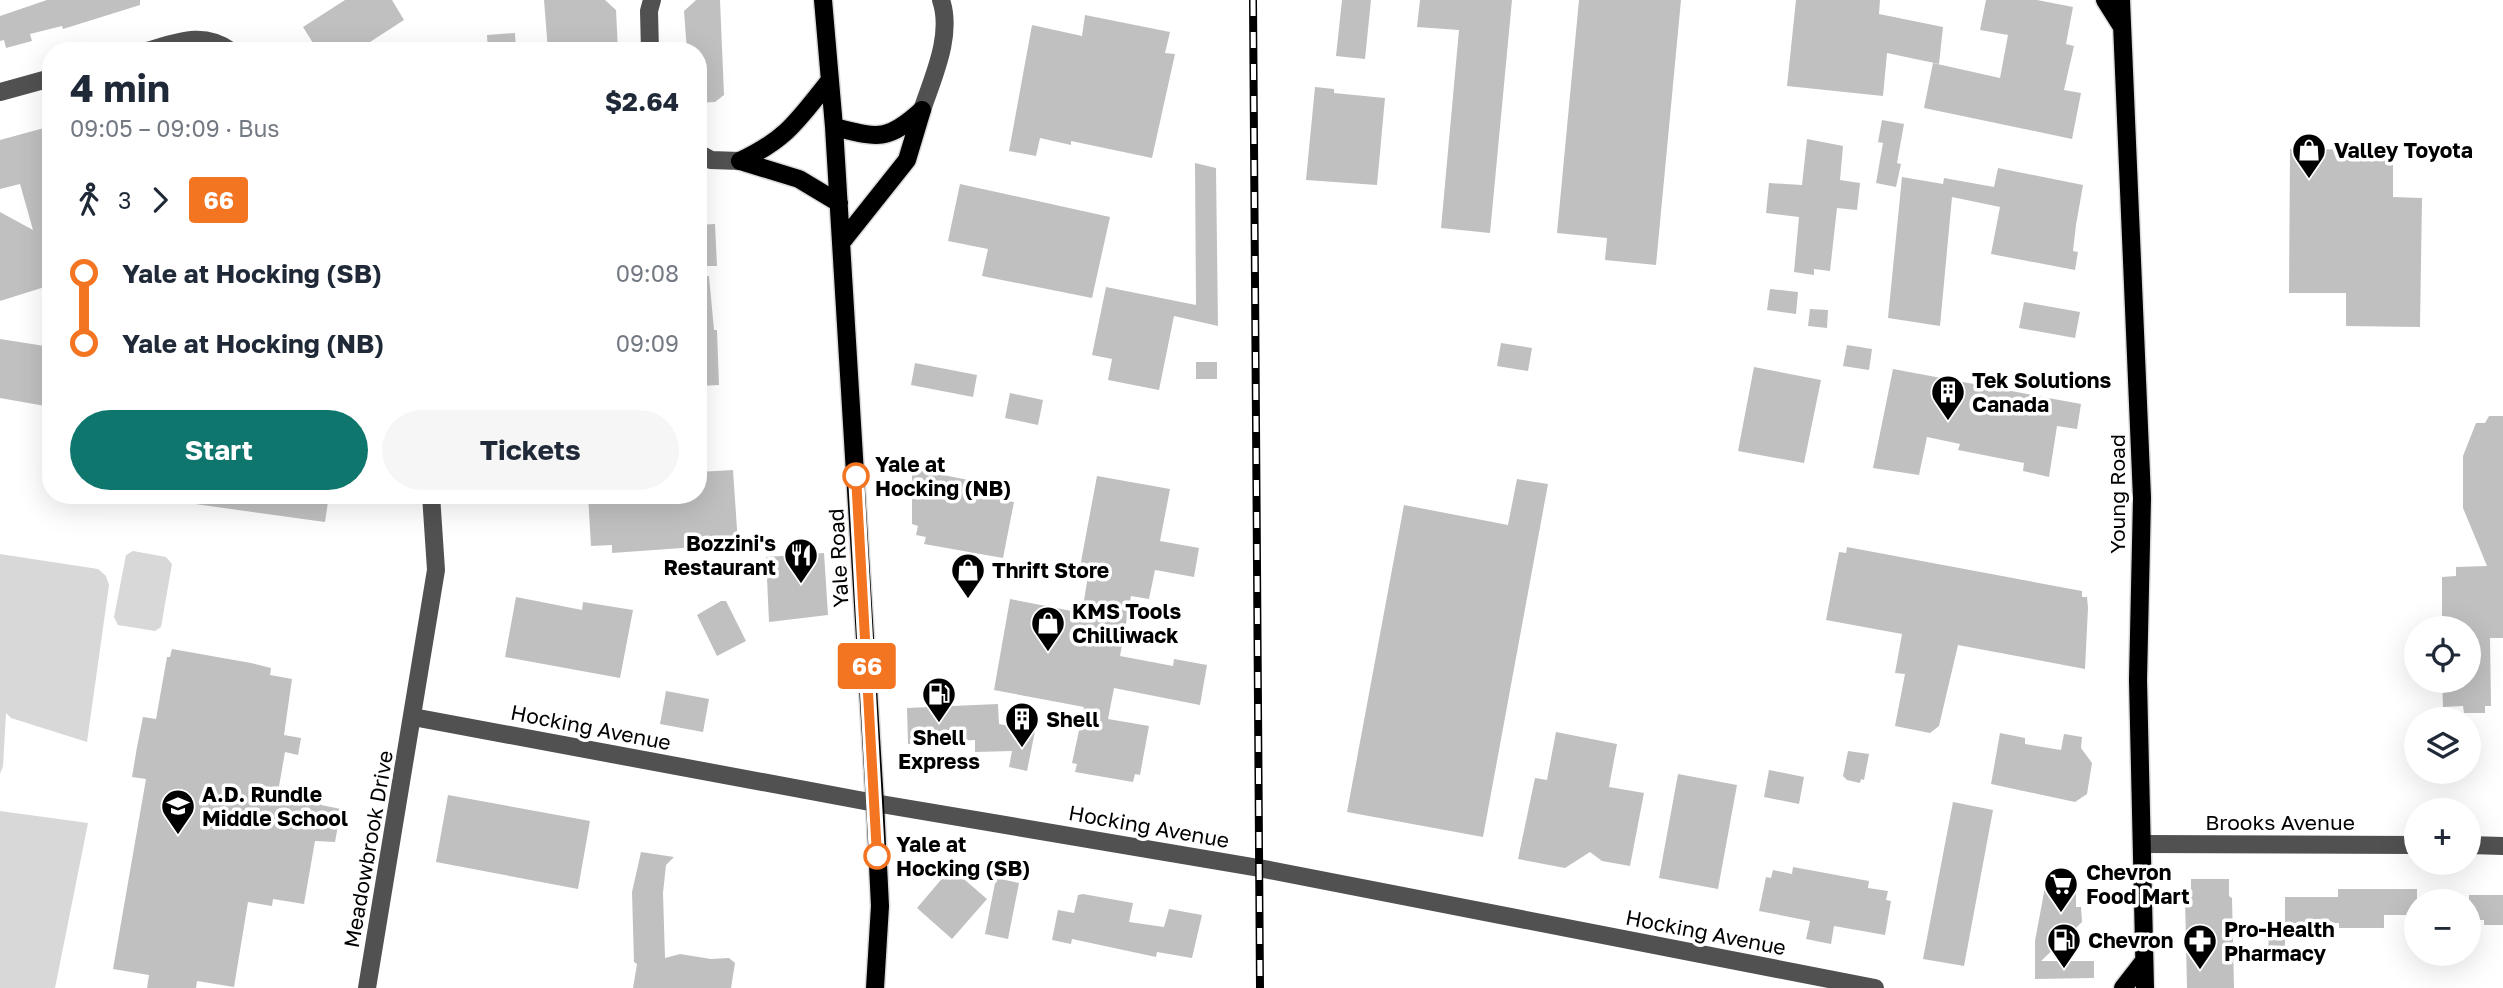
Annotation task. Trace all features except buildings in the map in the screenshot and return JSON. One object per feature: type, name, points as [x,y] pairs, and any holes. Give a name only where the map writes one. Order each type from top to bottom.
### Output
[{"type":"main road","name":"Yale Road","points":[[823,0],[839,203],[875,803],[880,906],[875,988]]},
{"type":"main road","points":[[2105,0],[2122,27]]},
{"type":"main road","name":"Young Road","points":[[2121,0],[2142,498],[2138,680],[2145,988]]},
{"type":"main road","points":[[740,161],[772,146],[789,131],[830,80]]},
{"type":"main road","points":[[834,127],[873,136],[900,131],[922,110]]},
{"type":"main road","points":[[841,243],[907,160],[922,110]]},
{"type":"main road","points":[[740,161],[799,179],[839,203]]},
{"type":"main road","points":[[2123,988],[2144,961]]},
{"type":"street","points":[[650,42],[649,11],[652,0]]},
{"type":"street","points":[[922,110],[943,45],[944,9],[941,0]]},
{"type":"street","points":[[178,42],[196,37],[216,42]]},
{"type":"street","points":[[0,92],[42,80]]},
{"type":"street","points":[[707,158],[740,161]]},
{"type":"street","name":"Meadowbrook Drive","points":[[367,988],[436,570],[432,504]]},
{"type":"street","name":"Hocking Avenue","points":[[413,717],[875,803],[1268,870],[1875,988]]},
{"type":"street","name":"Brooks Avenue","points":[[2143,844],[2404,845]]},
{"type":"street","points":[[2481,845],[2503,846]]},
{"type":"shaded area","points":[[133,551],[166,557],[172,564],[161,627],[155,631],[118,625],[114,617],[126,555]]},
{"type":"shaded area","points":[[0,554],[98,569],[106,576],[109,585],[87,742],[11,718],[6,713],[3,766],[0,774]]},
{"type":"shaded area","points":[[0,811],[88,823],[55,988],[0,988]]},
{"type":"railway","points":[[1253,0],[1260,988]]},
{"type":"bus line","name":"66","points":[[856,476],[877,856]]},
{"type":"place","name":"Valley Toyota","points":[[2309,180]]},
{"type":"place","name":"Tek Solutions Canada","points":[[1948,422]]},
{"type":"place","name":"Yale at Hocking (NB)","points":[[856,476]]},
{"type":"place","name":"Bozzini's Restaurant","points":[[801,585]]},
{"type":"place","name":"Thrift Store","points":[[968,600]]},
{"type":"place","name":"KMS Tools Chilliwack","points":[[1048,653]]},
{"type":"place","name":"Shell Express","points":[[939,724]]},
{"type":"place","name":"Shell","points":[[1022,749]]},
{"type":"place","name":"A.D. Rundle Middle School","points":[[178,836]]},
{"type":"place","name":"Yale at Hocking (SB)","points":[[877,856]]},
{"type":"place","name":"Chevron Food Mart","points":[[2061,914]]},
{"type":"place","name":"Chevron","points":[[2064,970]]},
{"type":"place","name":"Pro-Health Pharmacy","points":[[2200,971]]}]
